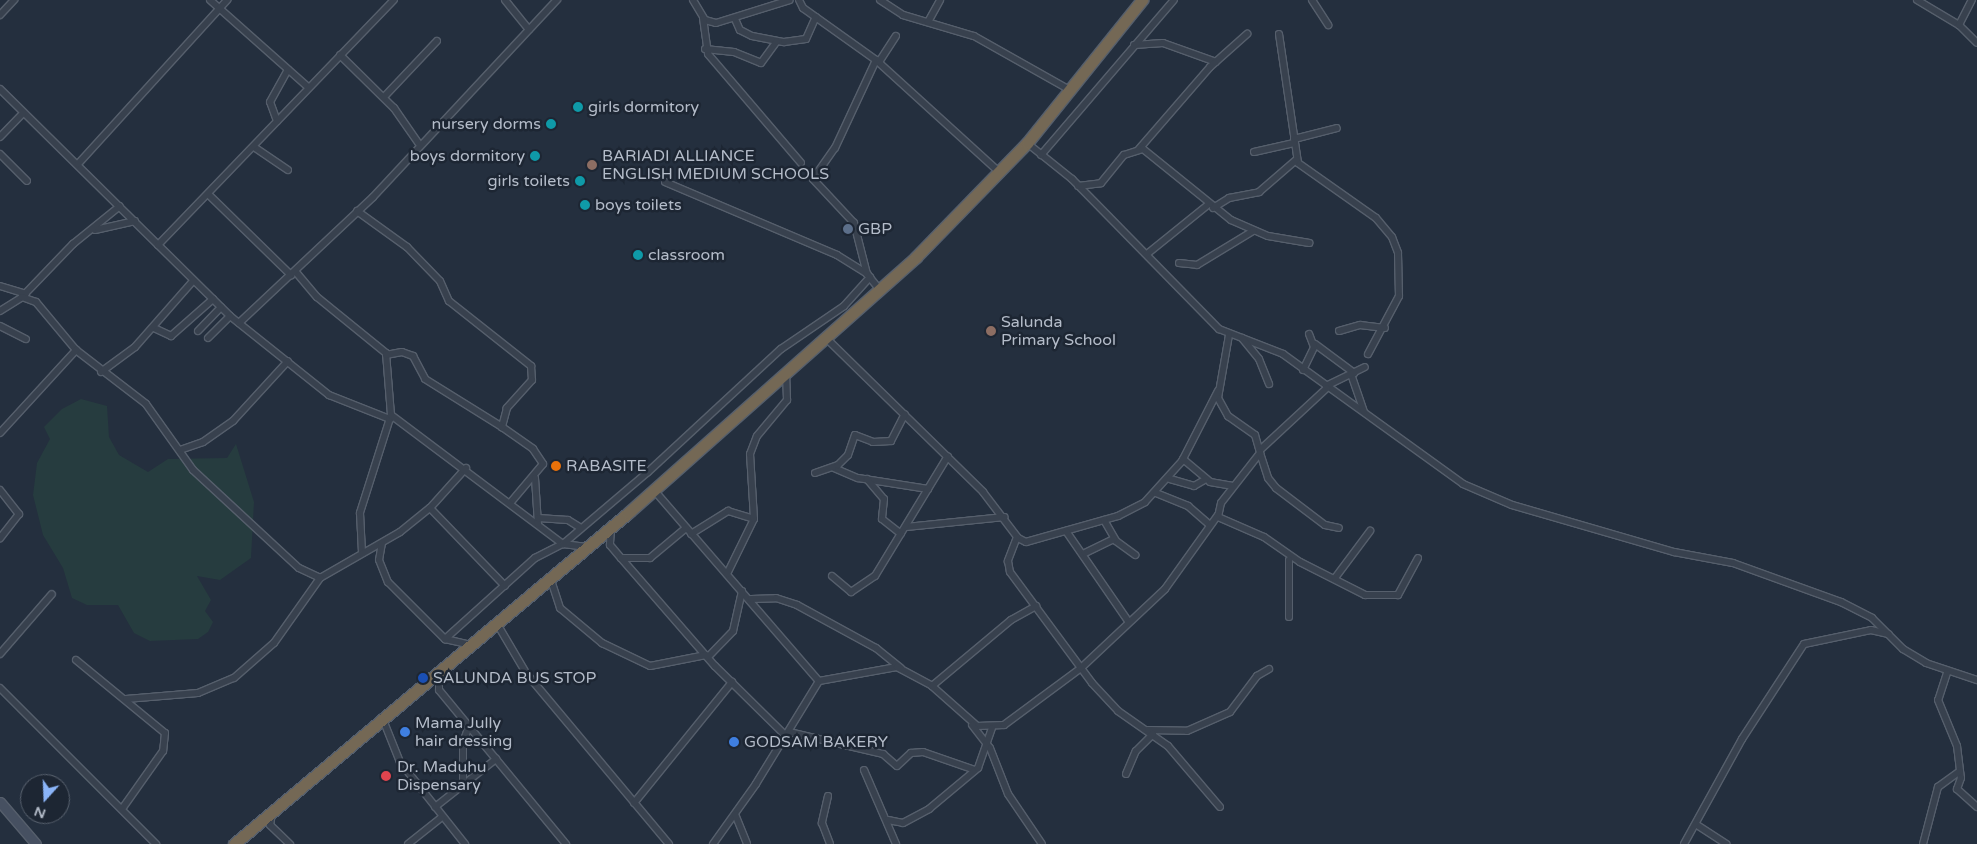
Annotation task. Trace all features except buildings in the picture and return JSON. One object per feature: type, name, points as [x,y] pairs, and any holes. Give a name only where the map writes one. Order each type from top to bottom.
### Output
[{"type":"highway","points":[[234,844],[467,644],[611,527],[880,290],[1000,173],[1028,143],[1142,0]]},
{"type":"main road","points":[[0,802],[36,844]]},
{"type":"street","points":[[0,15],[14,0]]},
{"type":"street","points":[[210,0],[308,87]]},
{"type":"street","points":[[78,164],[227,0]]},
{"type":"street","points":[[158,245],[209,195],[308,87],[394,0]]},
{"type":"street","points":[[505,0],[529,30]]},
{"type":"street","points":[[240,323],[357,211],[557,0]]},
{"type":"street","points":[[693,0],[703,18],[705,48],[748,106],[801,163]]},
{"type":"street","points":[[703,18],[716,23],[791,0],[799,0],[816,17],[877,61],[1000,173]]},
{"type":"street","points":[[880,0],[903,16],[974,36],[1070,90]]},
{"type":"street","points":[[928,22],[940,0]]},
{"type":"street","points":[[1041,155],[1174,0]]},
{"type":"street","points":[[1312,0],[1328,25]]},
{"type":"street","points":[[1917,0],[1959,25],[1977,43]]},
{"type":"street","points":[[1959,25],[1972,0]]},
{"type":"street","points":[[735,18],[745,32],[777,41],[806,39],[816,17]]},
{"type":"street","points":[[1078,186],[1101,183],[1124,155],[1139,149],[1216,62],[1247,34]]},
{"type":"street","points":[[1279,34],[1296,160],[1307,172],[1376,218],[1392,237],[1400,283],[1385,328],[1368,354]]},
{"type":"street","points":[[880,290],[869,275],[854,223],[813,178],[835,148],[877,61],[896,36]]},
{"type":"street","points":[[384,97],[436,41]]},
{"type":"street","points":[[705,48],[734,52],[760,63],[777,41]]},
{"type":"street","points":[[1134,45],[1163,43],[1216,62]]},
{"type":"street","points":[[340,55],[384,97],[419,144]]},
{"type":"street","points":[[277,121],[270,102],[288,70]]},
{"type":"street","points":[[0,89],[230,316],[346,406],[390,417],[466,468],[538,521],[563,544],[587,547]]},
{"type":"street","points":[[0,137],[23,113]]},
{"type":"street","points":[[1254,152],[1337,128]]},
{"type":"street","points":[[1028,143],[1078,186],[1147,254],[1184,298],[1229,335],[1273,348],[1326,387],[1364,411],[1482,494],[1674,552],[1772,576],[1861,611],[1914,656],[1947,673],[1977,680]]},
{"type":"street","points":[[254,147],[288,170]]},
{"type":"street","points":[[1139,149],[1153,155],[1170,175],[1211,206],[1253,231],[1309,243]]},
{"type":"street","points":[[0,154],[27,181]]},
{"type":"street","points":[[1147,254],[1211,206],[1229,198],[1259,192],[1296,160]]},
{"type":"street","points":[[665,182],[837,255],[869,275]]},
{"type":"street","points":[[209,195],[317,297],[386,355],[390,417],[360,512],[362,553]]},
{"type":"street","points":[[0,312],[24,296],[90,231],[120,206]]},
{"type":"street","points":[[357,211],[407,247],[440,281],[449,301],[531,366],[532,380],[507,408],[502,427]]},
{"type":"street","points":[[90,231],[135,221]]},
{"type":"street","points":[[1180,263],[1198,265],[1253,231]]},
{"type":"street","points":[[445,638],[535,558],[563,544],[579,527],[648,472],[768,360],[844,306],[869,275]]},
{"type":"street","points":[[101,372],[115,366],[154,328],[193,281]]},
{"type":"street","points":[[0,286],[24,296],[50,315],[76,350],[101,372],[146,404],[193,470],[290,560],[320,578]]},
{"type":"street","points":[[154,328],[172,336],[213,299]]},
{"type":"street","points":[[198,331],[222,307]]},
{"type":"street","points":[[208,338],[230,316]]},
{"type":"street","points":[[0,326],[26,340]]},
{"type":"street","points":[[1339,331],[1360,326],[1385,328]]},
{"type":"street","points":[[1309,334],[1314,344],[1352,373],[1364,411]]},
{"type":"street","points":[[826,338],[948,456],[1004,517],[1017,537],[1031,542],[1104,520],[1156,493],[1170,479],[1183,459],[1218,391],[1229,335]]},
{"type":"street","points":[[1242,338],[1259,359],[1269,384]]},
{"type":"street","points":[[1303,370],[1314,344]]},
{"type":"street","points":[[0,433],[76,350]]},
{"type":"street","points":[[386,355],[402,352],[413,356],[430,383],[502,427],[542,459],[535,478],[538,521]]},
{"type":"street","points":[[180,450],[203,442],[233,421],[288,361]]},
{"type":"street","points":[[970,722],[992,728],[1014,719],[1081,668],[1172,580],[1208,524],[1218,515],[1232,486],[1260,451],[1326,387],[1365,367]]},
{"type":"street","points":[[727,574],[754,518],[750,454],[757,436],[787,400],[786,372]]},
{"type":"street","points":[[1218,391],[1225,412],[1255,435],[1268,478],[1276,488],[1325,525],[1339,528]]},
{"type":"street","points":[[815,473],[834,468],[848,455],[855,435],[873,442],[891,441],[905,414]]},
{"type":"street","points":[[832,576],[846,591],[856,591],[884,564],[948,456]]},
{"type":"street","points":[[1183,459],[1206,479],[1232,486]]},
{"type":"street","points":[[126,699],[198,693],[234,678],[274,643],[320,578],[382,542],[430,508],[466,468]]},
{"type":"street","points":[[834,468],[867,479],[928,488]]},
{"type":"street","points":[[511,502],[535,478]]},
{"type":"street","points":[[867,479],[884,500],[882,519],[903,531],[1004,517]]},
{"type":"street","points":[[1170,479],[1194,486],[1206,479]]},
{"type":"street","points":[[653,489],[688,531],[751,600],[818,681]]},
{"type":"street","points":[[0,490],[19,514],[0,538]]},
{"type":"street","points":[[1156,493],[1188,506],[1208,524]]},
{"type":"street","points":[[430,508],[505,586]]},
{"type":"street","points":[[620,558],[650,558],[688,531],[728,510],[754,518]]},
{"type":"street","points":[[1218,515],[1285,551],[1306,565]]},
{"type":"street","points":[[538,521],[568,520],[579,527]]},
{"type":"street","points":[[1104,520],[1114,539],[1135,555]]},
{"type":"street","points":[[611,527],[610,545],[620,558],[707,656],[788,734],[883,754],[897,766],[911,753],[923,752],[975,770]]},
{"type":"street","points":[[1066,531],[1085,553],[1128,621]]},
{"type":"street","points":[[1335,578],[1370,531]]},
{"type":"street","points":[[1017,537],[1008,566],[1081,668],[1108,701],[1153,734],[1193,770],[1220,807]]},
{"type":"street","points":[[1085,553],[1114,539]]},
{"type":"street","points":[[382,542],[379,560],[383,575],[445,638],[467,644]]},
{"type":"street","points":[[1285,551],[1289,560],[1289,617]]},
{"type":"street","points":[[1289,560],[1306,565],[1335,578],[1356,593],[1391,597],[1405,586],[1418,558]]},
{"type":"street","points":[[550,577],[560,608],[602,643],[650,666],[707,656],[733,631],[742,591]]},
{"type":"street","points":[[0,654],[52,594]]},
{"type":"street","points":[[751,600],[776,598],[797,605],[876,648],[902,669],[932,686],[970,722],[987,742],[1008,794],[1042,844]]},
{"type":"street","points":[[932,686],[1011,620],[1036,606]]},
{"type":"street","points":[[495,621],[526,673],[669,844]]},
{"type":"street","points":[[1684,844],[1697,825],[1735,751],[1804,644],[1872,630],[1889,634]]},
{"type":"street","points":[[76,660],[126,699],[167,739],[122,809]]},
{"type":"street","points":[[713,844],[788,734],[818,681],[844,673],[902,669]]},
{"type":"street","points":[[1146,730],[1187,731],[1230,712],[1257,676],[1269,669]]},
{"type":"street","points":[[439,670],[439,690],[566,844]]},
{"type":"street","points":[[1947,673],[1938,700],[1957,746],[1960,771],[1958,789],[1977,807]]},
{"type":"street","points":[[634,804],[732,682]]},
{"type":"street","points":[[0,688],[156,844]]},
{"type":"street","points":[[382,716],[400,762],[465,844]]},
{"type":"street","points":[[463,783],[463,743],[469,726]]},
{"type":"street","points":[[888,820],[903,822],[929,809],[975,770],[985,757],[987,742],[992,728]]},
{"type":"street","points":[[1126,774],[1136,751],[1153,734]]},
{"type":"street","points":[[435,808],[463,783],[496,759]]},
{"type":"street","points":[[864,770],[888,820],[896,844]]},
{"type":"street","points":[[1924,844],[1938,787],[1960,771]]},
{"type":"street","points":[[828,796],[822,823],[830,844]]},
{"type":"street","points":[[273,810],[270,825],[290,844]]},
{"type":"street","points":[[735,814],[747,844]]},
{"type":"street","points":[[408,844],[442,817]]},
{"type":"street","points":[[1697,825],[1726,844]]},
{"type":"green space","points":[[81,399],[107,406],[109,437],[119,455],[148,472],[168,459],[227,458],[236,444],[254,502],[251,558],[220,580],[197,576],[211,600],[205,611],[213,622],[208,632],[198,639],[150,641],[134,633],[118,605],[87,605],[72,598],[63,568],[43,535],[33,495],[37,463],[50,439],[44,427],[62,409]]},
{"type":"place","name":"girls dormitory","points":[[578,107]]},
{"type":"place","name":"nursery dorms","points":[[551,124]]},
{"type":"place","name":"boys dormitory","points":[[535,156]]},
{"type":"place","name":"BARIADI ALLIANCE ENGLISH MEDIUM SCHOOLS","points":[[592,165]]},
{"type":"place","name":"girls toilets","points":[[580,181]]},
{"type":"place","name":"boys toilets","points":[[585,205]]},
{"type":"place","name":"GBP","points":[[848,229]]},
{"type":"place","name":"classroom","points":[[638,255]]},
{"type":"place","name":"Salunda Primary School","points":[[991,331]]},
{"type":"place","name":"RABASITE","points":[[556,466]]},
{"type":"place","name":"SALUNDA BUS STOP","points":[[423,678]]},
{"type":"place","name":"Mama Jully hair dressing","points":[[405,732]]},
{"type":"place","name":"GODSAM BAKERY","points":[[734,742]]},
{"type":"place","name":"Dr. Maduhu Dispensary","points":[[386,776]]}]
